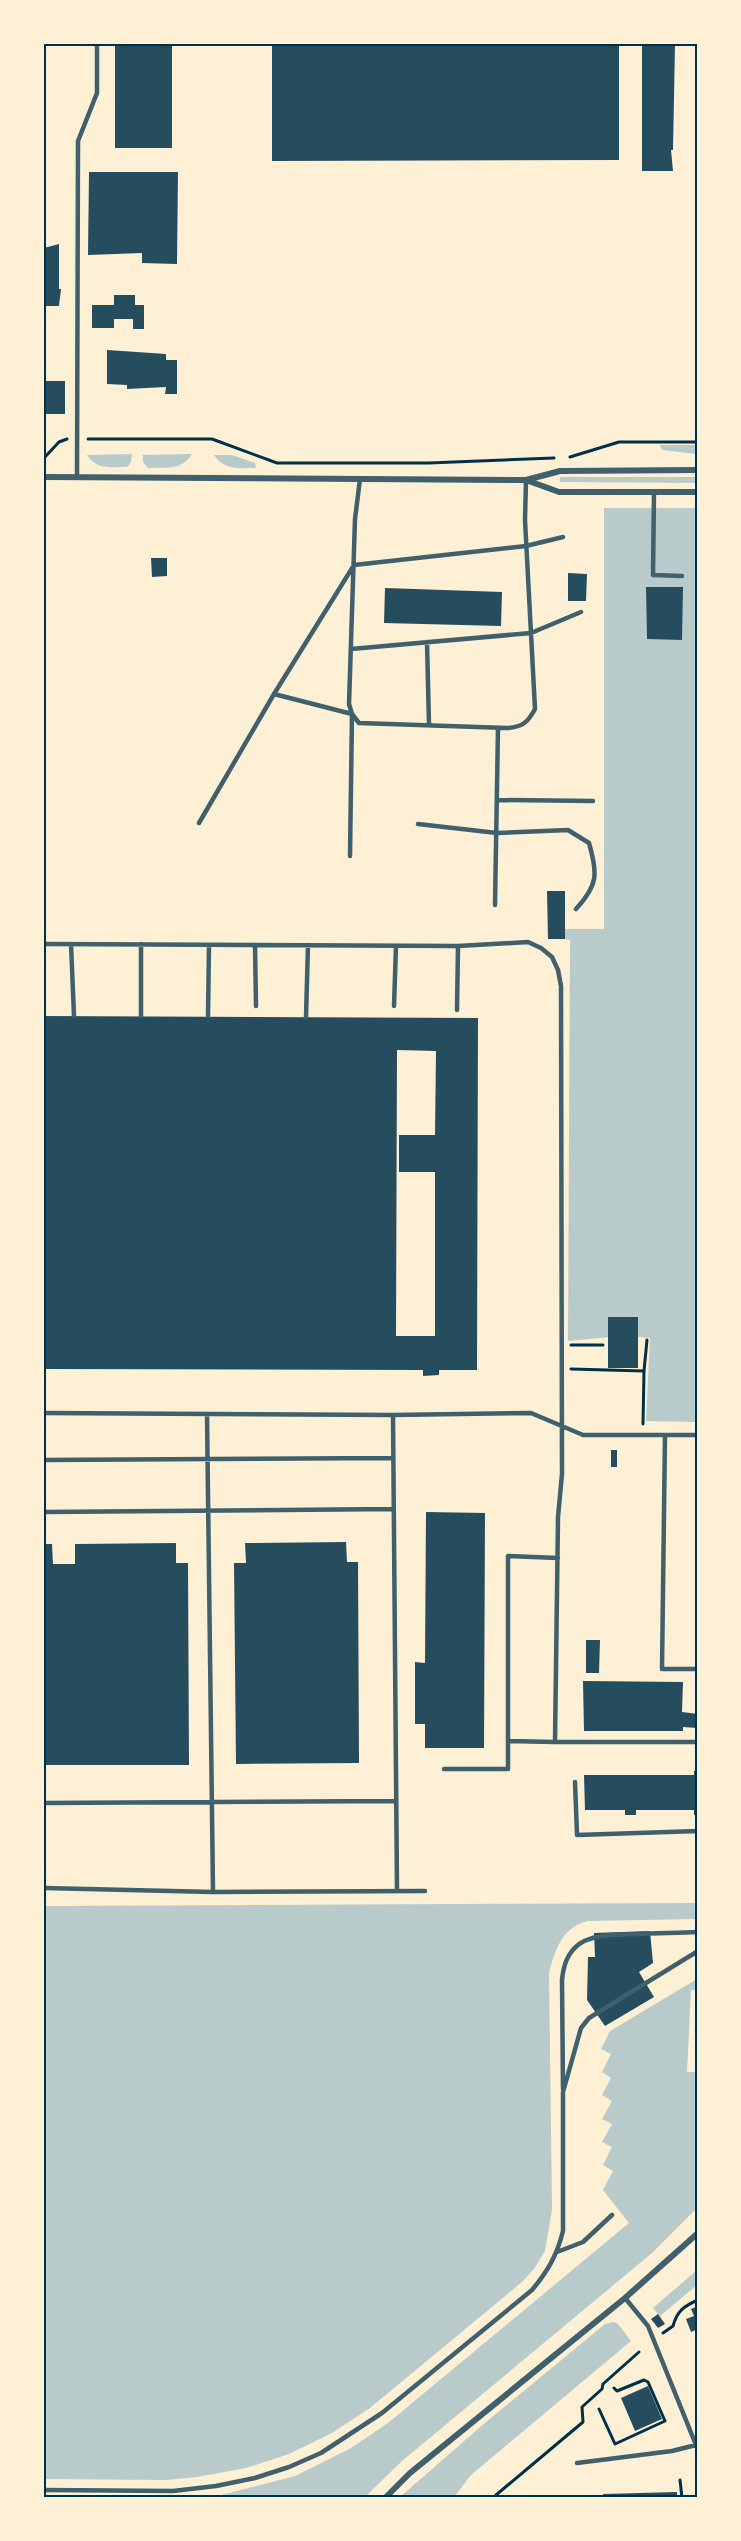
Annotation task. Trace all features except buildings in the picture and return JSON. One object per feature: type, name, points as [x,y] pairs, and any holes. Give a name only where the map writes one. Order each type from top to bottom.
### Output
[{"type":"street","points":[[44,477],[526,480],[560,471],[698,470]]},
{"type":"street","points":[[526,480],[559,492],[698,492]]},
{"type":"street","points":[[385,2498],[410,2473],[625,2298],[698,2233]]},
{"type":"lane","points":[[77,477],[78,141],[97,93],[97,44]]},
{"type":"lane","points":[[350,856],[352,714],[349,704],[360,479]]},
{"type":"lane","points":[[274,694],[352,714],[359,723],[518,728],[528,722],[535,709],[526,546],[526,480]]},
{"type":"lane","points":[[654,492],[653,575],[682,576]]},
{"type":"lane","points":[[354,565],[526,546],[563,537]]},
{"type":"lane","points":[[199,823],[274,694],[354,565]]},
{"type":"lane","points":[[351,650],[531,633],[581,612]]},
{"type":"lane","points":[[427,642],[429,725]]},
{"type":"lane","points":[[495,905],[498,728]]},
{"type":"lane","points":[[497,800],[593,801]]},
{"type":"lane","points":[[418,824],[497,832],[568,830],[589,843],[596,868],[589,894],[576,909]]},
{"type":"lane","points":[[44,944],[458,946],[528,942],[552,957],[558,970],[561,986],[562,1474],[558,1558],[555,1742]]},
{"type":"lane","points":[[71,944],[74,1016]]},
{"type":"lane","points":[[141,944],[141,1016]]},
{"type":"lane","points":[[208,1016],[209,945]]},
{"type":"lane","points":[[255,945],[256,1006]]},
{"type":"lane","points":[[306,1017],[308,945]]},
{"type":"lane","points":[[394,1006],[396,946]]},
{"type":"lane","points":[[457,1010],[458,946]]},
{"type":"lane","points":[[44,1413],[393,1415],[531,1413],[583,1435],[698,1435]]},
{"type":"lane","points":[[207,1414],[213,1892]]},
{"type":"lane","points":[[393,1415],[397,1891]]},
{"type":"lane","points":[[664,1435],[662,1669],[698,1669]]},
{"type":"lane","points":[[44,1460],[393,1458]]},
{"type":"lane","points":[[44,1512],[394,1509]]},
{"type":"lane","points":[[444,1769],[508,1769],[508,1556],[558,1558]]},
{"type":"lane","points":[[508,1741],[698,1742]]},
{"type":"lane","points":[[575,1782],[577,1835],[698,1831]]},
{"type":"lane","points":[[44,1803],[396,1801]]},
{"type":"lane","points":[[44,1888],[213,1892],[425,1891]]},
{"type":"lane","points":[[44,2490],[173,2491],[216,2486],[255,2478],[321,2453],[382,2413],[532,2290],[547,2272],[557,2252],[563,2231],[565,2211],[563,1964],[579,1943],[602,1935],[698,1932]]},
{"type":"lane","points":[[563,2092],[580,2028],[589,2018],[698,1951]]},
{"type":"lane","points":[[557,2252],[583,2242],[612,2215]]},
{"type":"lane","points":[[577,2463],[697,2447],[648,2326],[625,2298]]},
{"type":"path","points":[[44,458],[59,442],[70,439]]},
{"type":"path","points":[[86,439],[212,439],[278,463],[440,463],[564,458],[595,451],[619,442],[698,442]]},
{"type":"path","points":[[643,1424],[647,1340]]},
{"type":"path","points":[[560,1346],[603,1345]]},
{"type":"path","points":[[571,1369],[644,1371]]},
{"type":"path","points":[[662,2334],[673,2326],[676,2315],[686,2305],[698,2300]]},
{"type":"path","points":[[496,2495],[583,2422],[582,2407],[603,2389],[603,2384],[639,2352]]},
{"type":"path","points":[[599,2409],[615,2444],[664,2424],[648,2382],[645,2380],[617,2391],[614,2388]]},
{"type":"path","points":[[680,2480],[682,2498]]},
{"type":"shaded area","points":[[660,445],[697,445],[697,454],[662,450]]},
{"type":"shaded area","points":[[132,454],[131,462],[127,467],[100,465],[87,455]]},
{"type":"shaded area","points":[[192,454],[183,463],[173,467],[148,468],[143,462],[143,455]]},
{"type":"shaded area","points":[[214,455],[232,455],[255,463],[256,468],[228,466]]},
{"type":"shaded area","points":[[560,477],[697,477],[698,483],[560,482]]},
{"type":"shaded area","points":[[604,508],[697,508],[697,1422],[646,1421],[650,1338],[638,1337],[638,1317],[609,1317],[609,1337],[568,1341],[570,940],[565,939],[565,929],[604,929]]},
{"type":"shaded area","points":[[697,1903],[697,1919],[588,1921],[572,1928],[557,1948],[549,1973],[552,2209],[545,2251],[534,2269],[522,2282],[370,2408],[332,2433],[289,2454],[246,2468],[197,2477],[166,2480],[44,2479],[44,1906]]},
{"type":"shaded area","points":[[697,1979],[697,1990],[691,1990],[687,2072],[697,2072],[697,2208],[652,2253],[402,2461],[365,2497],[214,2497],[295,2476],[351,2448],[388,2423],[629,2223],[603,2190],[613,2171],[603,2165],[612,2147],[602,2142],[612,2124],[602,2119],[612,2101],[602,2095],[611,2078],[602,2072],[611,2054],[601,2049],[610,2031]]},
{"type":"shaded area","points":[[697,2270],[697,2285],[660,2316],[653,2308]]},
{"type":"shaded area","points":[[614,2322],[631,2341],[471,2475],[454,2497],[400,2497],[486,2422],[605,2324]]}]
